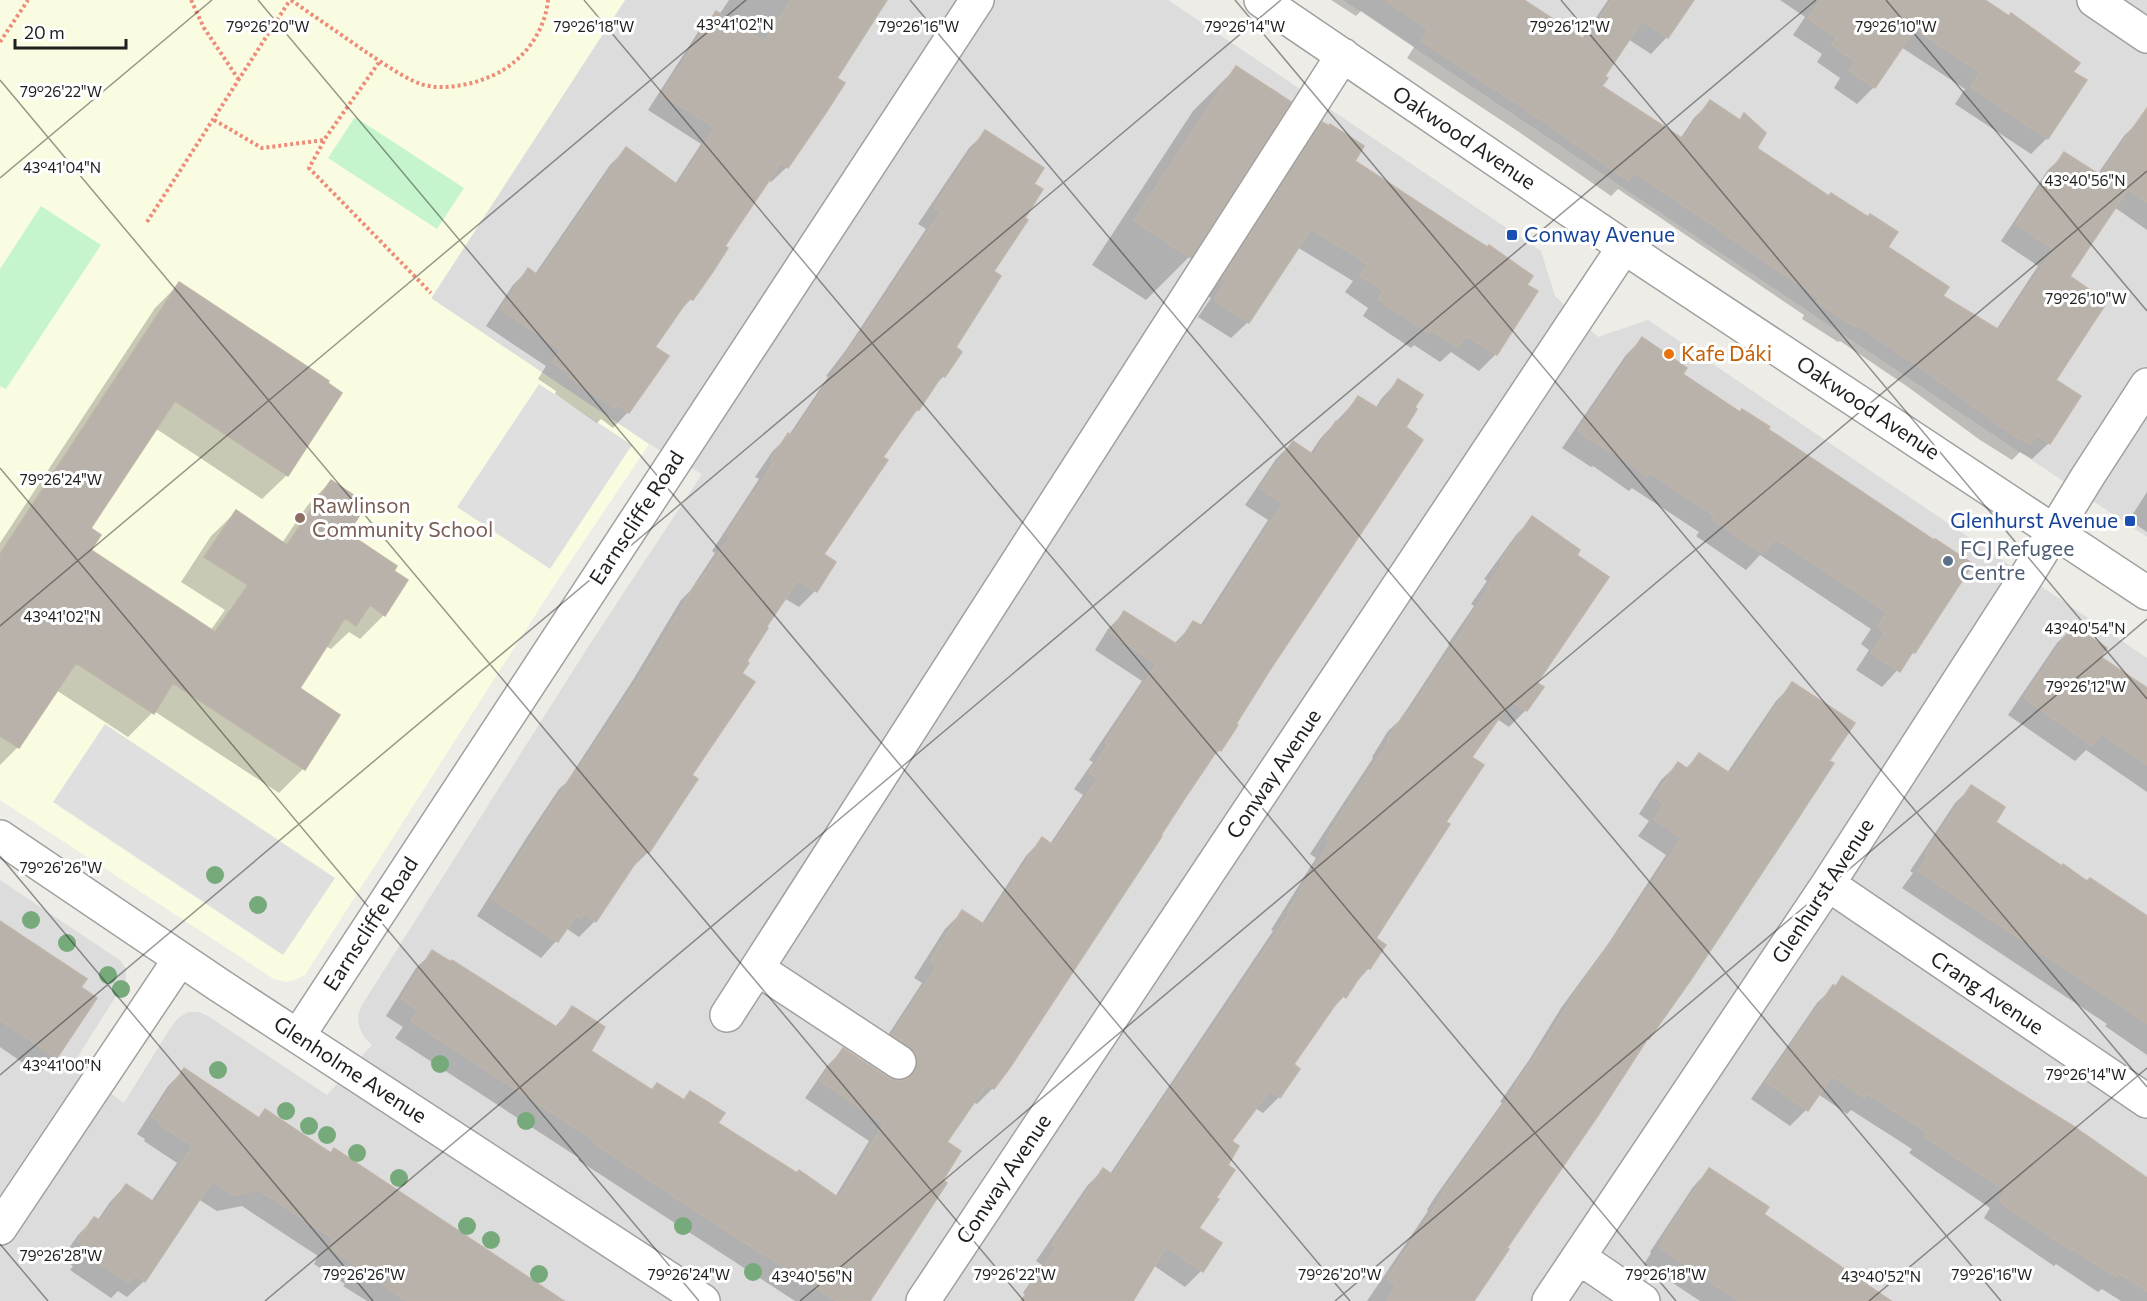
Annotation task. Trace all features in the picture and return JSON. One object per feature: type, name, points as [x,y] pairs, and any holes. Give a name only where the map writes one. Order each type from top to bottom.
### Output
[{"type":"street","name":"Earnscliffe Road","points":[[298,1036],[977,0]]},
{"type":"street","name":"Oakwood Avenue","points":[[1261,0],[1624,247],[2147,593]]},
{"type":"street","points":[[2094,0],[2147,36]]},
{"type":"street","points":[[727,1015],[1343,55]]},
{"type":"street","name":"Conway Avenue","points":[[923,1301],[1624,247]]},
{"type":"street","name":"Glenhurst Avenue","points":[[1549,1301],[1580,1258],[1828,884],[2147,385]]},
{"type":"street","name":"Glenholme Avenue","points":[[0,837],[180,959],[703,1301]]},
{"type":"street","name":"Crang Avenue","points":[[1828,884],[2147,1101]]},
{"type":"street","points":[[0,1228],[180,959]]},
{"type":"street","points":[[758,969],[899,1062]]},
{"type":"street","points":[[1580,1258],[1643,1301]]},
{"type":"path","points":[[0,42],[27,0]]},
{"type":"path","points":[[191,0],[204,28],[240,80]]},
{"type":"path","points":[[147,222],[290,0],[380,61],[419,84],[440,87],[469,84],[501,73],[525,53],[540,28],[548,0]]},
{"type":"path","points":[[380,61],[324,140],[309,168],[431,293]]},
{"type":"path","points":[[214,120],[262,148],[324,140]]},
{"type":"shaded area","name":"Rawlinson Community School","points":[[0,0],[625,0],[431,298],[649,444],[550,592],[305,975],[295,980],[286,982],[274,979],[0,800]]},
{"type":"shaded area","points":[[625,0],[1168,0],[1541,251],[1555,296],[1598,337],[1648,320],[2147,658],[2147,1301],[0,1301],[0,880],[121,961],[126,969],[126,980],[72,1066],[124,1103],[169,1030],[178,1018],[188,1012],[199,1012],[208,1016],[327,1095],[372,1045],[364,1037],[359,1026],[358,1015],[362,1005],[588,647],[702,474],[649,444],[431,299]]},
{"type":"shaded area","points":[[1343,0],[2147,0],[2147,537],[1634,195]]},
{"type":"shaded area","points":[[539,384],[632,445],[550,569],[457,507]]},
{"type":"shaded area","points":[[105,724],[335,878],[283,955],[53,802]]},
{"type":"green space","points":[[355,117],[464,188],[437,229],[328,158]]},
{"type":"green space","points":[[41,206],[101,245],[6,389],[0,386],[0,269]]},
{"type":"building","points":[[791,0],[887,0],[837,78],[845,83],[825,114],[788,168],[779,162],[777,169],[725,246],[728,248],[714,270],[693,300],[689,298],[655,347],[669,356],[629,413],[616,404],[614,408],[569,377],[571,375],[552,362],[561,350],[501,309],[528,268],[538,275],[626,147],[678,185],[715,128],[662,94],[716,11],[764,42]]},
{"type":"building","points":[[1386,0],[1524,0],[1585,40],[1612,0],[1694,0],[1668,38],[1642,21],[1605,76],[1608,78],[1602,86],[1683,139],[1710,100],[1740,120],[1744,113],[1766,133],[1757,148],[1829,196],[1831,193],[1868,217],[1870,214],[1898,232],[1888,247],[1949,287],[1943,296],[1999,330],[2054,249],[2016,224],[2064,152],[2100,175],[2147,108],[2147,202],[2128,189],[2070,276],[2107,302],[2056,380],[2081,396],[2050,444],[2036,435],[2030,445],[1857,325],[1856,327],[1817,302],[1819,298],[1634,172],[1628,181],[1536,116],[1422,41],[1429,30]]},
{"type":"building","points":[[1821,0],[1985,0],[2009,16],[2011,13],[2080,63],[2073,72],[2087,80],[2048,139],[1971,87],[1980,72],[1915,29],[1875,88],[1849,71],[1855,61],[1832,45],[1837,37],[1808,18]]},
{"type":"building","points":[[1236,66],[1291,102],[1191,258],[1134,221]]},
{"type":"building","points":[[1322,122],[1329,126],[1330,124],[1364,146],[1355,161],[1487,247],[1489,245],[1533,276],[1527,285],[1538,291],[1497,355],[1466,335],[1458,347],[1431,330],[1429,333],[1378,299],[1384,291],[1360,275],[1368,264],[1311,229],[1249,323],[1214,300],[1226,281],[1222,278]]},
{"type":"building","points":[[985,130],[1044,168],[1034,184],[1043,189],[1025,218],[1028,220],[994,271],[1001,276],[956,347],[962,352],[945,377],[942,375],[883,457],[888,460],[824,554],[836,562],[817,592],[798,580],[767,626],[768,628],[742,673],[755,682],[692,775],[698,779],[649,853],[644,850],[596,922],[583,913],[580,918],[576,915],[558,942],[492,899],[649,662],[697,582],[699,583],[731,536],[727,534],[774,462],[771,460],[788,433],[792,436],[941,212],[934,207]]},
{"type":"building","points":[[179,282],[329,381],[328,383],[342,393],[288,476],[175,401],[91,528],[101,535],[91,550],[215,632],[248,585],[204,557],[236,510],[287,545],[331,480],[367,504],[348,533],[397,566],[394,571],[408,580],[385,616],[370,605],[356,626],[345,618],[300,688],[340,715],[305,770],[173,683],[154,714],[76,663],[19,748],[0,736],[0,554]]},
{"type":"building","points":[[1642,337],[1687,368],[1683,374],[1740,412],[1742,409],[1770,427],[1768,429],[1973,564],[1900,672],[1871,653],[1885,633],[1877,627],[1887,612],[1775,538],[1763,554],[1712,519],[1714,515],[1649,472],[1647,476],[1578,431]]},
{"type":"building","points":[[1398,379],[1423,395],[1406,427],[1423,440],[1268,673],[1221,751],[1218,749],[1185,798],[1011,1066],[994,1089],[987,1084],[947,1142],[961,1151],[943,1180],[947,1183],[870,1301],[837,1301],[713,1222],[593,1143],[595,1141],[411,1021],[418,1010],[401,999],[432,950],[451,962],[452,960],[558,1028],[572,1006],[605,1027],[591,1051],[652,1090],[657,1083],[684,1100],[690,1091],[725,1113],[718,1123],[797,1173],[799,1170],[839,1198],[884,1124],[820,1081],[843,1048],[889,1078],[898,1081],[907,1079],[915,1072],[918,1063],[915,1053],[909,1046],[892,1035],[937,966],[930,961],[962,910],[985,925],[1042,837],[1053,845],[1098,778],[1089,773],[1108,745],[1105,743],[1157,664],[1110,633],[1124,611],[1178,645],[1193,621],[1204,627],[1283,503],[1260,488],[1293,441],[1314,455],[1336,421],[1340,423],[1358,396],[1379,409]]},
{"type":"building","points":[[1532,516],[1580,550],[1577,555],[1609,577],[1537,683],[1544,687],[1527,711],[1511,701],[1472,757],[1484,765],[1446,822],[1450,824],[1376,938],[1386,945],[1370,969],[1366,967],[1346,998],[1342,995],[1294,1064],[1300,1069],[1280,1098],[1270,1090],[1232,1141],[1239,1146],[1228,1165],[1235,1170],[1199,1228],[1222,1243],[1203,1272],[1166,1247],[1133,1301],[1021,1301],[1057,1248],[1052,1244],[1103,1168],[1113,1175],[1289,914],[1287,913],[1331,841],[1326,838],[1389,741],[1387,740],[1405,713],[1407,715],[1465,628],[1463,627],[1489,589],[1487,587],[1502,564],[1500,562]]},
{"type":"building","points":[[2073,625],[2107,648],[2101,657],[2147,688],[2147,765],[2102,734],[2092,746],[2024,698]]},
{"type":"building","points":[[1792,682],[1855,723],[1829,761],[1834,763],[1789,832],[1690,981],[1648,1038],[1474,1301],[1387,1301],[1397,1286],[1387,1279],[1444,1194],[1442,1193],[1517,1086],[1515,1085],[1577,990],[1620,932],[1682,838],[1654,819],[1664,804],[1654,797],[1678,762],[1688,769],[1699,753],[1731,774]]},
{"type":"building","points":[[1971,785],[2005,807],[1996,822],[2062,866],[2063,864],[2087,881],[2090,878],[2147,916],[2147,1023],[1918,871],[1928,856],[1925,854]]},
{"type":"building","points":[[0,921],[87,979],[81,987],[97,998],[57,1058],[0,1020]]},
{"type":"building","points":[[1842,976],[2073,1126],[2147,1178],[2147,1291],[2119,1273],[2116,1277],[2073,1249],[2072,1251],[1999,1201],[2006,1191],[1924,1136],[1927,1132],[1868,1094],[1865,1098],[1832,1076],[1808,1111],[1766,1082],[1833,985],[1836,986]]},
{"type":"building","points":[[184,1068],[259,1118],[265,1109],[331,1153],[334,1148],[564,1301],[407,1301],[329,1247],[334,1239],[259,1190],[234,1195],[212,1181],[145,1282],[135,1275],[129,1283],[85,1253],[88,1249],[77,1241],[94,1217],[101,1221],[126,1184],[155,1203],[193,1146],[152,1117]]},
{"type":"building","points":[[1709,1168],[1769,1207],[1764,1214],[1891,1301],[1739,1301],[1660,1247],[1667,1236],[1665,1235]]},
{"type":"place","name":"Conway Avenue","points":[[1512,235]]},
{"type":"place","name":"Kafe Dáki","points":[[1669,354]]},
{"type":"place","name":"Rawlinson Community School","points":[[300,518]]},
{"type":"place","name":"Glenhurst Avenue","points":[[2130,521]]},
{"type":"place","name":"FCJ Refugee Centre","points":[[1948,561]]}]
